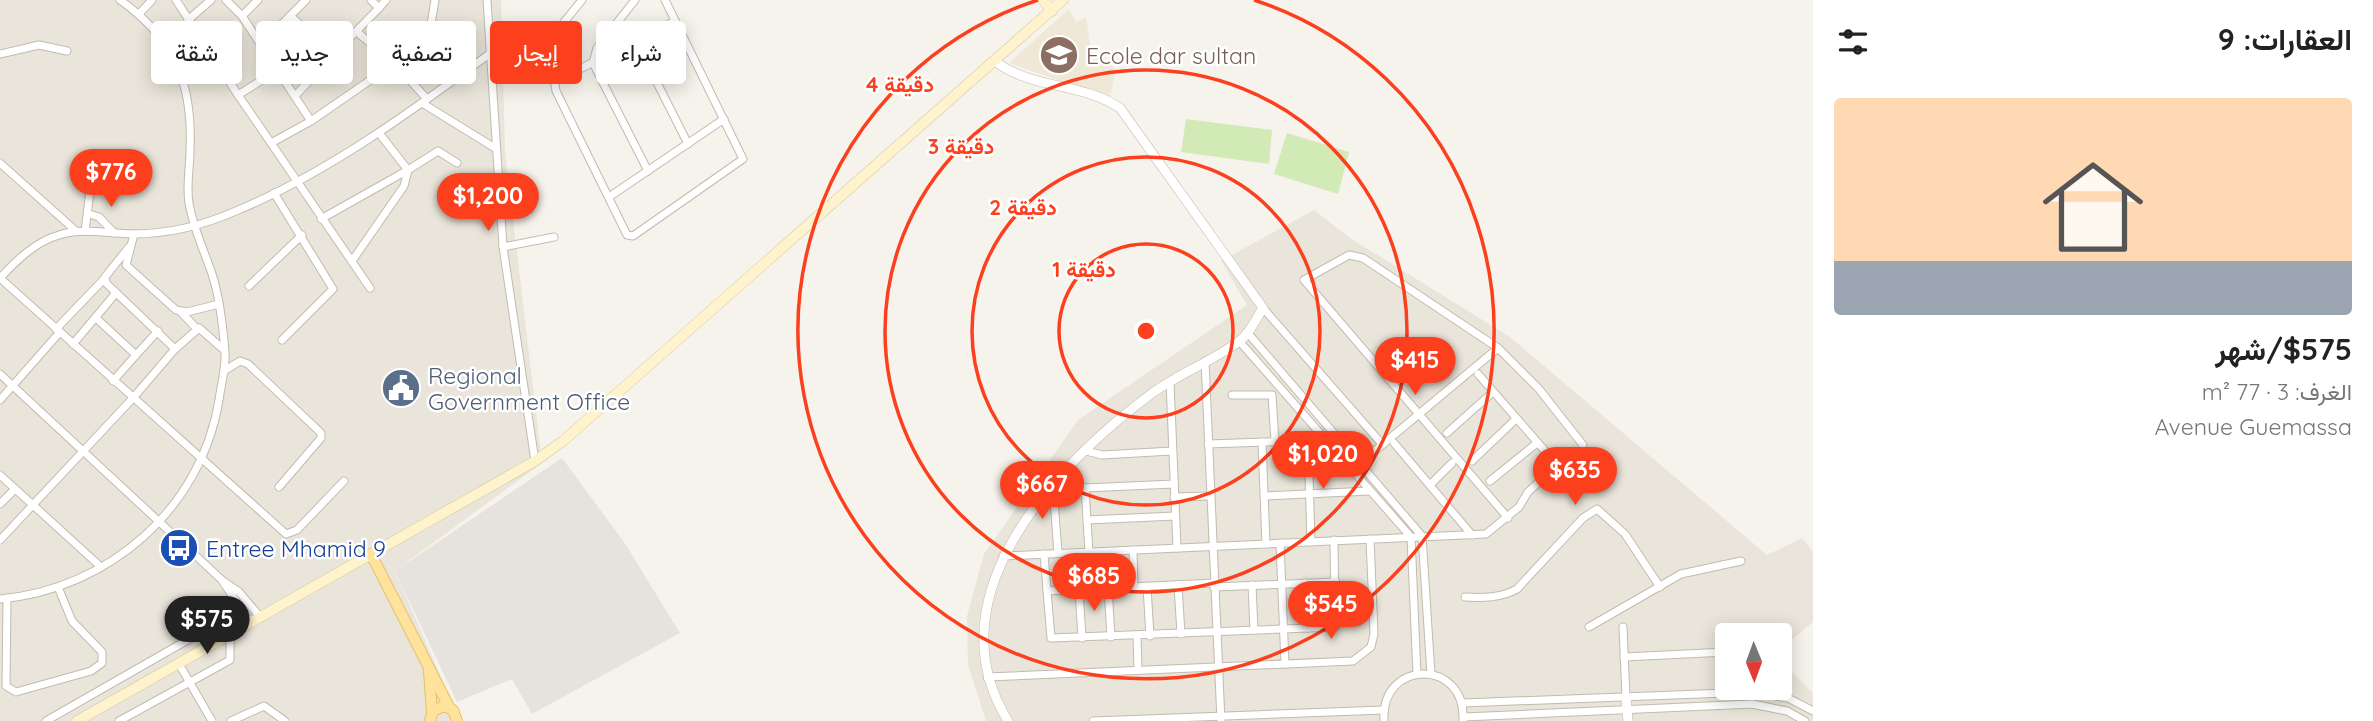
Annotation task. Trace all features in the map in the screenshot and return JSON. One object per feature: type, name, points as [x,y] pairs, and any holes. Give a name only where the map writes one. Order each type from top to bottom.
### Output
[{"type":"main road","points":[[1043,0],[1052,11]]},
{"type":"main road","points":[[77,721],[535,461],[563,442],[1063,0]]},
{"type":"main road","points":[[371,554],[396,599],[429,671],[449,707],[456,713],[457,721]]},
{"type":"main road","points":[[429,671],[431,717]]},
{"type":"main road","points":[[431,717],[440,706],[449,707]]},
{"type":"street","points":[[58,587],[72,621],[102,652],[102,663],[91,671],[16,692],[6,686],[3,598],[58,587],[101,567],[139,543],[160,522],[202,459],[217,411],[224,370],[225,352],[219,304],[188,199],[189,98],[181,72],[166,44],[139,15],[120,0]]},
{"type":"street","points":[[139,15],[152,0]]},
{"type":"street","points":[[176,0],[370,288]]},
{"type":"street","points":[[188,20],[211,0]]},
{"type":"street","points":[[226,0],[242,16],[256,37]]},
{"type":"street","points":[[242,16],[258,0]]},
{"type":"street","points":[[285,21],[306,0]]},
{"type":"street","points":[[371,0],[379,8]]},
{"type":"street","points":[[353,36],[386,0]]},
{"type":"street","points":[[432,21],[435,0]]},
{"type":"street","points":[[487,0],[488,55],[503,247],[535,461]]},
{"type":"street","points":[[565,21],[582,0]]},
{"type":"street","points":[[635,0],[597,48],[593,63],[648,171]]},
{"type":"street","points":[[665,0],[675,21]]},
{"type":"street","points":[[290,16],[296,21]]},
{"type":"street","points":[[357,32],[367,40]]},
{"type":"street","points":[[554,84],[627,235],[633,236],[743,159],[686,43]]},
{"type":"street","points":[[0,54],[39,45],[67,51]]},
{"type":"street","points":[[476,64],[488,55]]},
{"type":"street","points":[[582,68],[596,61]]},
{"type":"street","points":[[996,62],[1010,73],[1103,100],[1120,108],[1263,308],[1382,444]]},
{"type":"street","points":[[271,143],[311,121],[367,83]]},
{"type":"street","points":[[238,95],[256,84]]},
{"type":"street","points":[[287,84],[311,121]]},
{"type":"street","points":[[295,96],[306,84]]},
{"type":"street","points":[[411,84],[425,101],[495,148]]},
{"type":"street","points":[[344,481],[289,534],[132,398],[0,278],[35,246],[51,237],[80,231],[134,234],[194,225],[236,211],[274,193],[379,133],[448,84]]},
{"type":"street","points":[[658,84],[688,144]]},
{"type":"street","points":[[609,197],[724,119]]},
{"type":"street","points":[[379,133],[408,170]]},
{"type":"street","points":[[321,219],[438,151],[457,163]]},
{"type":"street","points":[[80,231],[89,215],[90,191],[108,154]]},
{"type":"street","points":[[0,163],[80,231]]},
{"type":"street","points":[[352,261],[404,186],[408,170]]},
{"type":"street","points":[[274,193],[333,289],[282,340]]},
{"type":"street","points":[[89,215],[105,222],[114,233]]},
{"type":"street","points":[[134,234],[126,265],[225,352]]},
{"type":"street","points":[[249,286],[302,235]]},
{"type":"street","points":[[503,247],[554,237]]},
{"type":"street","points":[[0,400],[129,247]]},
{"type":"street","points":[[1003,556],[1489,533],[1508,518],[1521,505],[1528,492],[1559,467],[1584,452],[1584,447],[1539,390],[1498,348],[1363,258],[1349,255],[1304,280],[1508,518]]},
{"type":"street","points":[[104,279],[175,349]]},
{"type":"street","points":[[73,344],[116,293]]},
{"type":"street","points":[[181,312],[219,304]]},
{"type":"street","points":[[1008,721],[987,677],[983,650],[986,604],[1003,556],[1055,485],[1086,451],[1124,415],[1170,382],[1240,342],[1263,308]]},
{"type":"street","points":[[96,318],[136,355]]},
{"type":"street","points":[[0,540],[196,328]]},
{"type":"street","points":[[113,381],[158,331]]},
{"type":"street","points":[[1247,332],[1422,536],[1431,674]]},
{"type":"street","points":[[1240,342],[1411,537],[1417,674]]},
{"type":"street","points":[[1352,470],[1498,348]]},
{"type":"street","points":[[224,370],[240,361],[248,364],[321,433],[320,438],[279,487]]},
{"type":"street","points":[[1205,361],[1221,718]]},
{"type":"street","points":[[0,374],[223,582],[239,592],[261,618]]},
{"type":"street","points":[[1478,374],[1559,467]]},
{"type":"street","points":[[1170,382],[1177,548]]},
{"type":"street","points":[[1447,433],[1493,392]]},
{"type":"street","points":[[1231,394],[1272,395],[1275,442]]},
{"type":"street","points":[[1472,461],[1516,419]]},
{"type":"street","points":[[1208,444],[1325,440]]},
{"type":"street","points":[[1308,441],[1311,542]]},
{"type":"street","points":[[1262,442],[1266,544]]},
{"type":"street","points":[[1394,443],[1472,535]]},
{"type":"street","points":[[1490,481],[1536,443]]},
{"type":"street","points":[[1086,451],[1102,455],[1172,451]]},
{"type":"street","points":[[1431,484],[1452,463]]},
{"type":"street","points":[[0,475],[101,567]]},
{"type":"street","points":[[1055,485],[1085,488],[1174,484]]},
{"type":"street","points":[[1055,485],[1058,553]]},
{"type":"street","points":[[1085,488],[1089,552]]},
{"type":"street","points":[[0,504],[15,489]]},
{"type":"street","points":[[1264,496],[1370,491]]},
{"type":"street","points":[[1174,497],[1210,496]]},
{"type":"street","points":[[1465,597],[1497,596],[1517,589],[1583,518],[1597,509],[1625,534],[1660,587]]},
{"type":"street","points":[[1087,520],[1175,516]]},
{"type":"street","points":[[987,677],[1353,661],[1371,647],[1374,634],[1370,539]]},
{"type":"street","points":[[1044,554],[1051,638],[1137,637],[1336,625],[1334,541]]},
{"type":"street","points":[[1280,543],[1285,664]]},
{"type":"street","points":[[1133,550],[1135,587]]},
{"type":"street","points":[[1589,627],[1696,569],[1741,561]]},
{"type":"street","points":[[223,582],[251,623]]},
{"type":"street","points":[[1047,592],[1178,585],[1336,582]]},
{"type":"street","points":[[1305,583],[1308,628]]},
{"type":"street","points":[[1178,585],[1181,634]]},
{"type":"street","points":[[1252,585],[1254,630]]},
{"type":"street","points":[[1147,587],[1150,636]]},
{"type":"street","points":[[1108,588],[1111,637]]},
{"type":"street","points":[[1079,590],[1082,638]]},
{"type":"street","points":[[46,721],[240,610]]},
{"type":"street","points":[[1623,627],[1628,721]]},
{"type":"street","points":[[118,721],[230,660],[230,635]]},
{"type":"street","points":[[1137,637],[1138,670]]},
{"type":"street","points":[[1624,657],[1715,653]]},
{"type":"street","points":[[179,664],[212,721]]},
{"type":"street","points":[[1384,721],[1384,710],[1394,686],[1417,674],[1431,674],[1451,684],[1463,704],[1464,719],[1757,705],[1787,711],[1805,721]]},
{"type":"street","points":[[1463,704],[1715,693]]},
{"type":"street","points":[[1757,700],[1757,705]]},
{"type":"street","points":[[1792,700],[1813,711]]},
{"type":"street","points":[[231,721],[264,706],[285,721]]},
{"type":"street","points":[[1093,721],[1384,710]]},
{"type":"shaded area","points":[[0,0],[501,0],[502,21],[490,21],[490,84],[503,84],[505,152],[542,463],[395,571],[460,721],[0,721]]},
{"type":"shaded area","name":"Ecole dar sultan","points":[[1069,9],[1076,22],[1086,17],[1090,46],[1116,69],[1110,98],[1009,63]]},
{"type":"shaded area","points":[[1314,210],[1350,238],[1510,337],[1767,555],[1802,538],[1813,552],[1813,622],[1792,640],[1792,623],[1715,623],[1715,700],[1792,700],[1792,672],[1813,693],[1813,721],[986,721],[968,665],[967,616],[984,554],[1078,420],[1247,305],[1221,261]]},
{"type":"shaded area","points":[[562,458],[624,542],[680,633],[532,714],[512,679],[457,702],[395,571]]},
{"type":"green space","points":[[1186,119],[1272,130],[1269,164],[1181,152]]},
{"type":"green space","points":[[1287,133],[1349,152],[1338,194],[1274,174]]},
{"type":"place","name":"Ecole dar sultan","points":[[1059,55]]},
{"type":"place","name":"Regional Government Office","points":[[401,388]]},
{"type":"place","name":"Entree Mhamid 9","points":[[179,548]]}]
